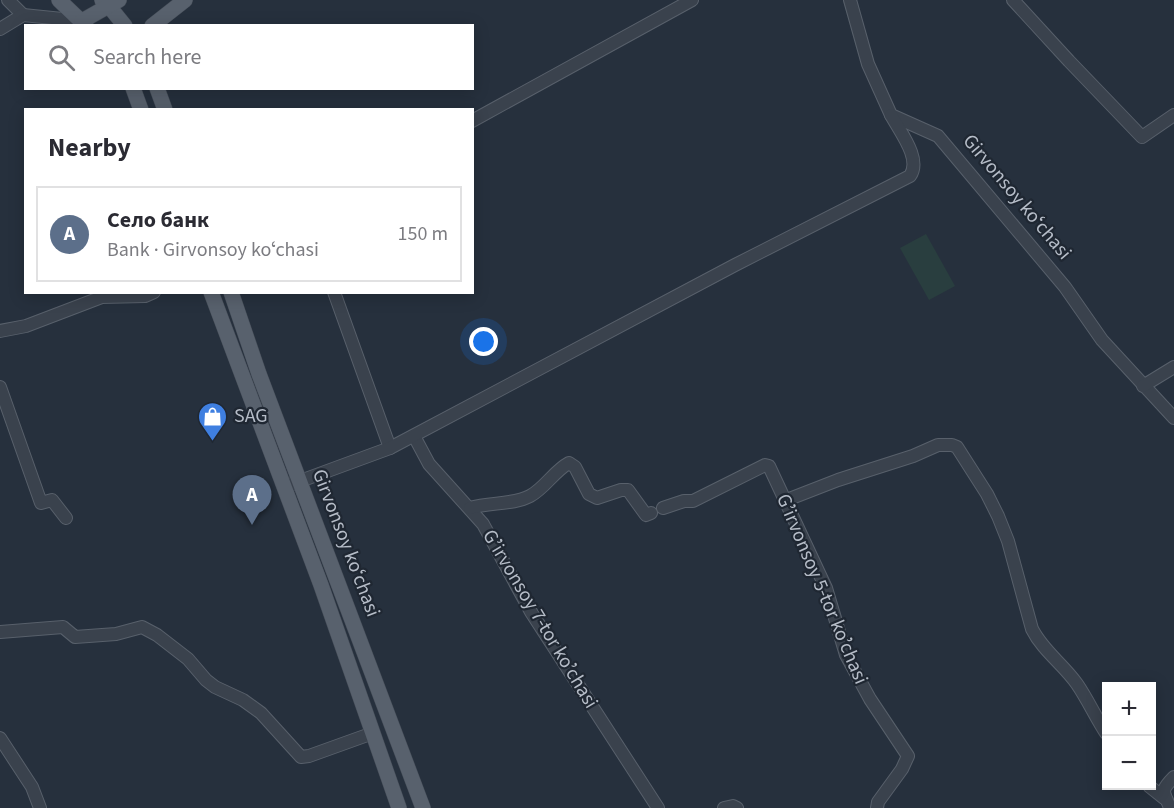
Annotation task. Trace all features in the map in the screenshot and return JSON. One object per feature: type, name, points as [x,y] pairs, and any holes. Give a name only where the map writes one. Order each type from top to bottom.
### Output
[{"type":"main road","points":[[59,0],[84,23],[110,2],[124,24]]},
{"type":"main road","points":[[155,24],[185,0]]},
{"type":"main road","points":[[134,90],[140,108]]},
{"type":"main road","points":[[158,90],[164,108]]},
{"type":"main road","name":"Girvonsoy koʻchasi","points":[[212,294],[284,487],[399,808]]},
{"type":"main road","name":"Girvonsoy koʻchasi","points":[[232,294],[259,374],[423,808]]},
{"type":"street","points":[[8,0],[23,15],[84,23]]},
{"type":"street","points":[[474,120],[692,0]]},
{"type":"street","points":[[284,487],[390,448],[735,265],[910,176],[915,170],[914,159],[891,116],[868,64],[850,0]]},
{"type":"street","points":[[1013,0],[1142,136],[1174,115]]},
{"type":"street","points":[[0,29],[23,15]]},
{"type":"street","name":"Girvonsoy koʻchasi","points":[[891,116],[938,136],[1065,287],[1102,340],[1174,418]]},
{"type":"street","points":[[0,331],[26,326],[102,297],[150,294]]},
{"type":"street","points":[[335,294],[390,448]]},
{"type":"street","points":[[1143,386],[1174,367]]},
{"type":"street","points":[[0,387],[41,503],[52,500],[66,518]]},
{"type":"street","name":"Gʼirvonsoy 7-tor koʼchasi","points":[[414,436],[429,465],[483,524],[531,612],[658,808]]},
{"type":"street","points":[[784,501],[838,480],[914,456],[938,445],[946,444],[957,447],[987,494],[1008,540],[1032,629],[1045,650],[1055,657],[1076,684],[1102,726]]},
{"type":"street","points":[[470,508],[486,503],[512,501],[531,496],[569,463],[575,467],[589,494],[593,497],[628,490],[646,515],[651,513]]},
{"type":"street","name":"Gʼirvonsoy 5-tor koʼchasi","points":[[663,508],[684,501],[693,501],[767,465],[778,483],[784,501],[826,588],[837,618],[842,644],[851,666],[908,756],[898,775],[878,802],[877,808]]},
{"type":"street","points":[[0,632],[63,627],[75,637],[116,634],[142,627],[157,635],[188,659],[215,687],[243,700],[261,713],[301,757],[373,733]]},
{"type":"street","points":[[0,738],[32,787],[40,808]]},
{"type":"street","points":[[1167,803],[1164,787],[1174,777]]},
{"type":"street","points":[[1153,790],[1167,803]]},
{"type":"street","points":[[724,808],[733,806],[738,808]]},
{"type":"green space","points":[[926,234],[955,286],[929,300],[900,248]]},
{"type":"place","name":"SAG","points":[[213,442]]},
{"type":"place","name":"Село банк","points":[[252,525]]}]
